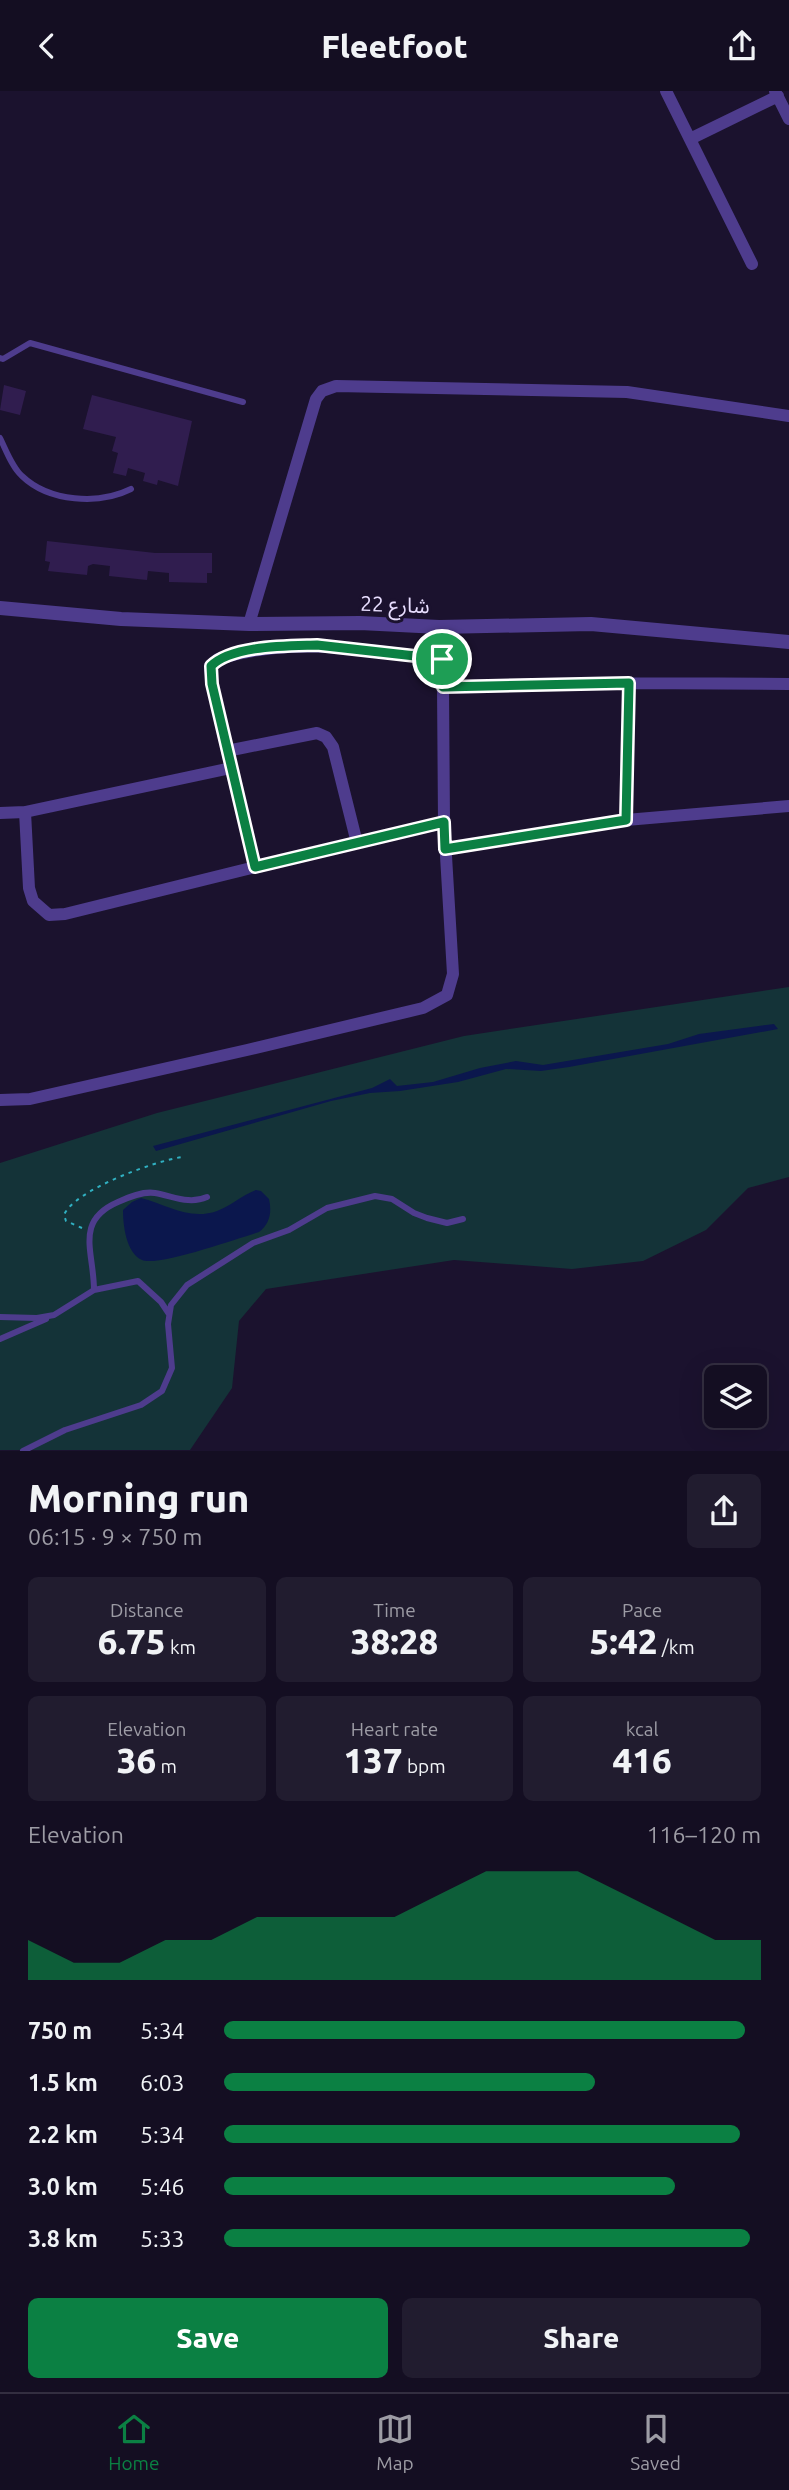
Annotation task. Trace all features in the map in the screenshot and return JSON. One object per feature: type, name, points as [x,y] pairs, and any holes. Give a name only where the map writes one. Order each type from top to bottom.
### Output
[{"type":"street","points":[[666,91],[752,264]]},
{"type":"street","points":[[690,139],[776,94],[789,120]]},
{"type":"street","points":[[249,624],[316,399],[322,391],[336,386],[628,392],[789,416]]},
{"type":"street","name":"شارع 22","points":[[0,608],[121,619],[249,624],[360,623],[439,627],[591,624],[789,642]]},
{"type":"street","points":[[0,1100],[30,1098],[247,1050],[423,1007],[447,995],[453,974],[445,849],[443,687],[439,627]]},
{"type":"street","points":[[255,867],[212,684],[211,666],[218,659],[280,646],[317,645],[442,659]]},
{"type":"street","points":[[443,687],[629,683],[789,684]]},
{"type":"street","points":[[626,820],[629,683]]},
{"type":"street","points":[[227,751],[317,733],[326,737],[333,747],[357,843]]},
{"type":"street","points":[[0,813],[25,812],[231,768]]},
{"type":"street","points":[[445,849],[626,820],[789,806]]},
{"type":"street","points":[[25,812],[29,888],[33,901],[49,915],[65,914],[444,822]]},
{"type":"lane","points":[[0,358],[3,359],[30,343],[243,402]]},
{"type":"lane","points":[[0,438],[19,474],[30,483],[51,493],[83,499],[102,499],[131,489]]},
{"type":"lane","points":[[94,1290],[89,1231],[92,1221],[108,1206],[152,1192],[197,1202],[207,1197]]},
{"type":"lane","points":[[23,1451],[65,1430],[141,1405],[162,1391],[172,1368],[169,1314],[176,1298],[187,1285],[253,1243],[289,1230],[338,1204],[375,1196],[393,1199],[427,1219],[447,1223],[463,1219]]},
{"type":"lane","points":[[0,1339],[54,1315],[94,1290],[138,1281],[161,1302],[169,1314]]},
{"type":"lane","points":[[0,1317],[37,1318],[54,1315]]},
{"type":"path","points":[[89,1231],[66,1221],[66,1210],[108,1182],[183,1157]]},
{"type":"green space","points":[[789,987],[789,1177],[748,1188],[706,1230],[643,1261],[572,1269],[454,1260],[266,1289],[239,1321],[232,1388],[190,1450],[0,1450],[0,1163],[157,1113],[464,1036]]},
{"type":"shaded area","points":[[774,1024],[778,1029],[569,1067],[541,1071],[506,1069],[458,1082],[370,1093],[331,1101],[156,1151],[153,1146],[372,1088],[390,1079],[397,1086],[433,1082],[516,1061],[543,1065],[668,1044],[699,1034]]},
{"type":"shaded area","points":[[256,1190],[269,1199],[270,1209],[268,1221],[259,1232],[180,1256],[151,1261],[142,1260],[129,1245],[123,1210],[141,1198],[178,1211],[207,1214],[222,1209]]},
{"type":"building","points":[[4,385],[26,391],[20,415],[0,410]]},
{"type":"building","points":[[92,395],[192,421],[178,486],[158,480],[157,485],[143,481],[145,473],[128,468],[126,476],[113,473],[118,453],[112,451],[116,437],[83,429]]},
{"type":"building","points":[[47,541],[155,553],[212,553],[212,573],[207,573],[207,583],[169,582],[169,573],[148,571],[147,580],[109,576],[110,566],[93,564],[88,566],[87,575],[48,571],[50,562],[45,561]]},
{"type":"route","points":[[317,645],[442,659],[443,687],[629,683],[626,820],[445,849],[444,822],[255,867],[212,684],[211,666],[218,659],[234,654],[280,646],[317,645]]}]
